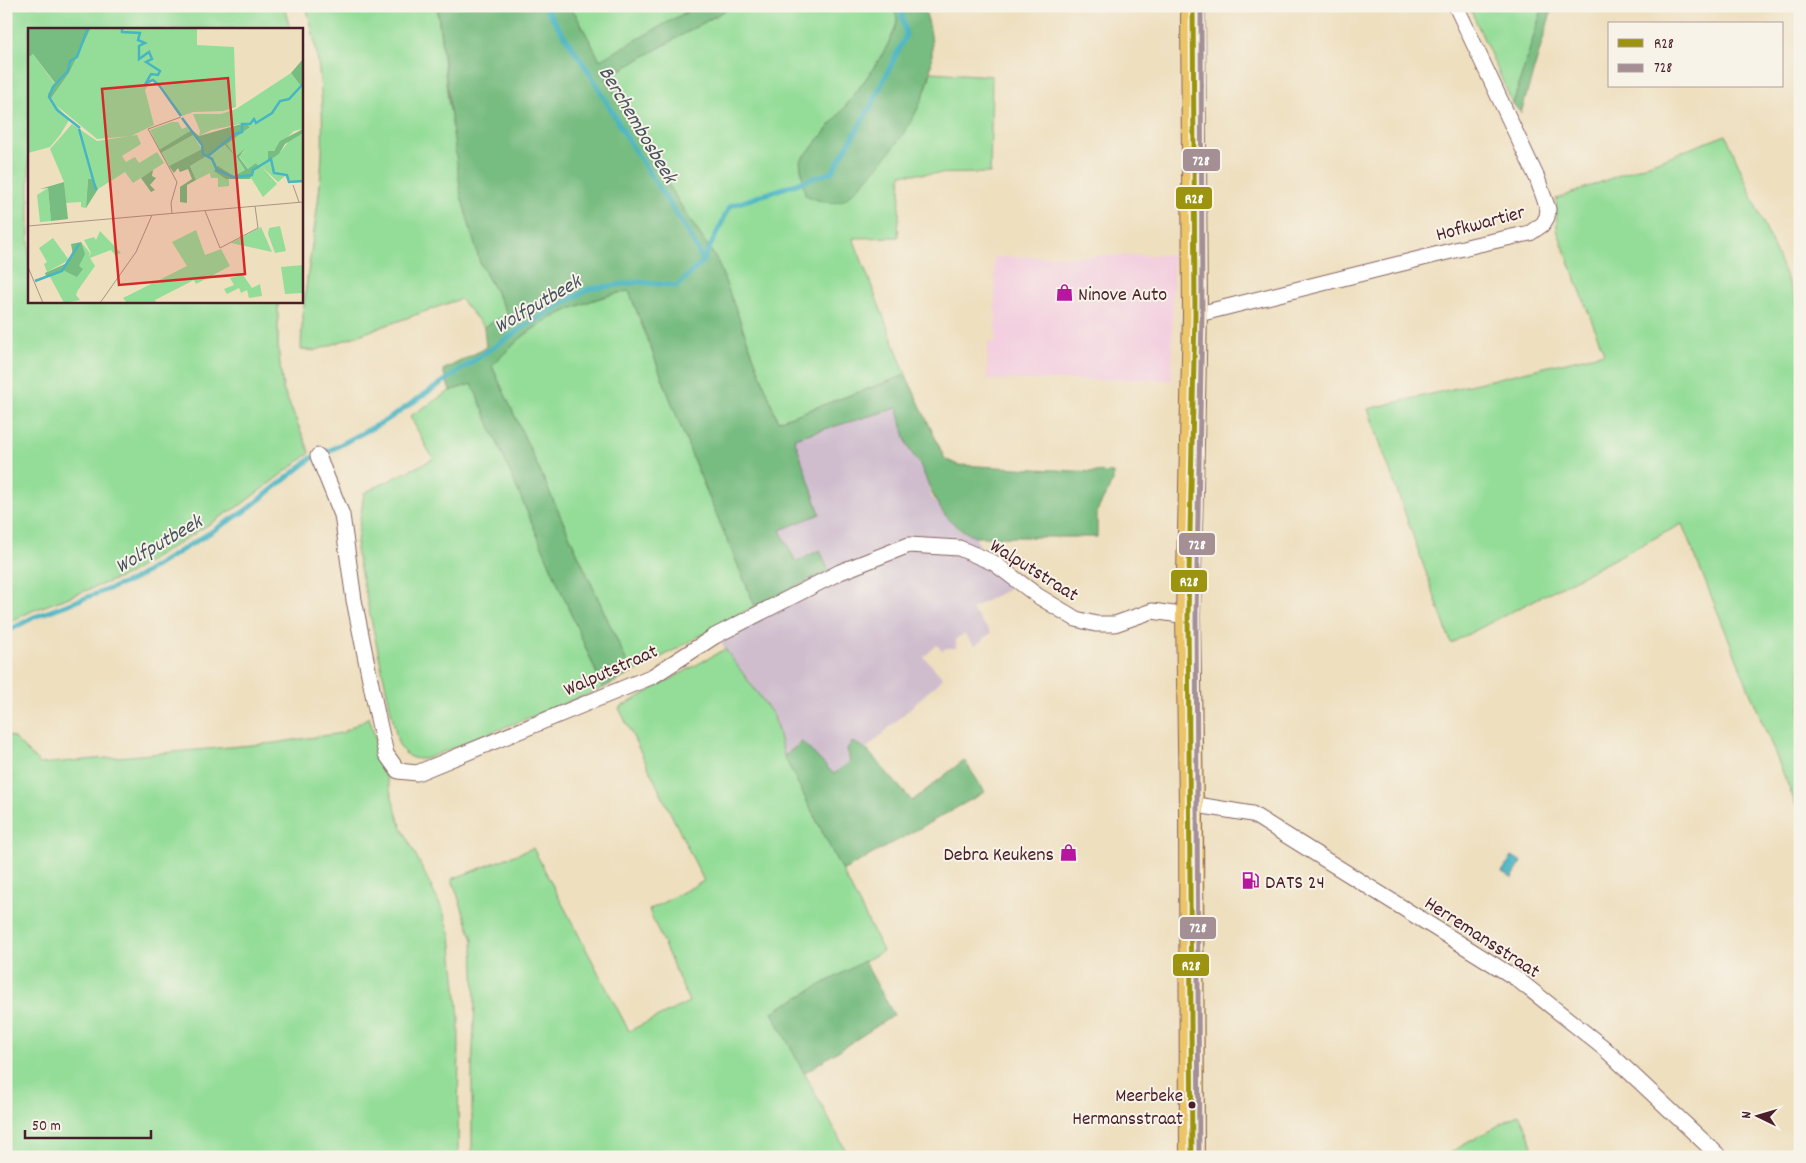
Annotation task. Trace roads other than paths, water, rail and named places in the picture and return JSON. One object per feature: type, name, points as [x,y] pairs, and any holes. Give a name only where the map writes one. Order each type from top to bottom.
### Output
[{"type":"main road","points":[[1192,1157],[1191,804],[1188,616],[1195,315],[1193,6]]},
{"type":"street","name":"Hofkwartier","points":[[1195,315],[1530,233],[1543,224],[1548,217],[1548,210],[1537,178],[1456,6]]},
{"type":"street","name":"Walputstraat","points":[[318,456],[342,515],[354,600],[377,714],[386,754],[398,771],[417,773],[653,676],[715,636],[840,572],[909,545],[959,548],[994,563],[1038,596],[1076,618],[1096,624],[1115,624],[1152,611],[1188,616]]},
{"type":"street","name":"Herremansstraat","points":[[1191,804],[1252,814],[1517,979],[1604,1048],[1720,1157]]},
{"type":"water","points":[[1512,856],[1522,862],[1512,878],[1502,872]]},
{"type":"waterway","name":"Berchembosbeek","points":[[544,6],[591,75],[630,143],[691,237],[703,261]]},
{"type":"waterway","name":"Wolfputbeek","points":[[323,454],[387,420],[522,328],[588,289],[639,282],[677,286],[703,261],[730,206],[832,172],[871,106],[906,35],[900,6]]},
{"type":"waterway","name":"Wolfputbeek","points":[[6,632],[34,617],[133,580],[245,511],[312,458]]},
{"type":"place","name":"Ninove Auto","points":[[1064,293]]},
{"type":"place","name":"Debra Keukens","points":[[1068,853]]},
{"type":"place","name":"DATS 24","points":[[1251,881]]},
{"type":"place","name":"Meerbeke Hermansstraat","points":[[1192,1105]]}]
